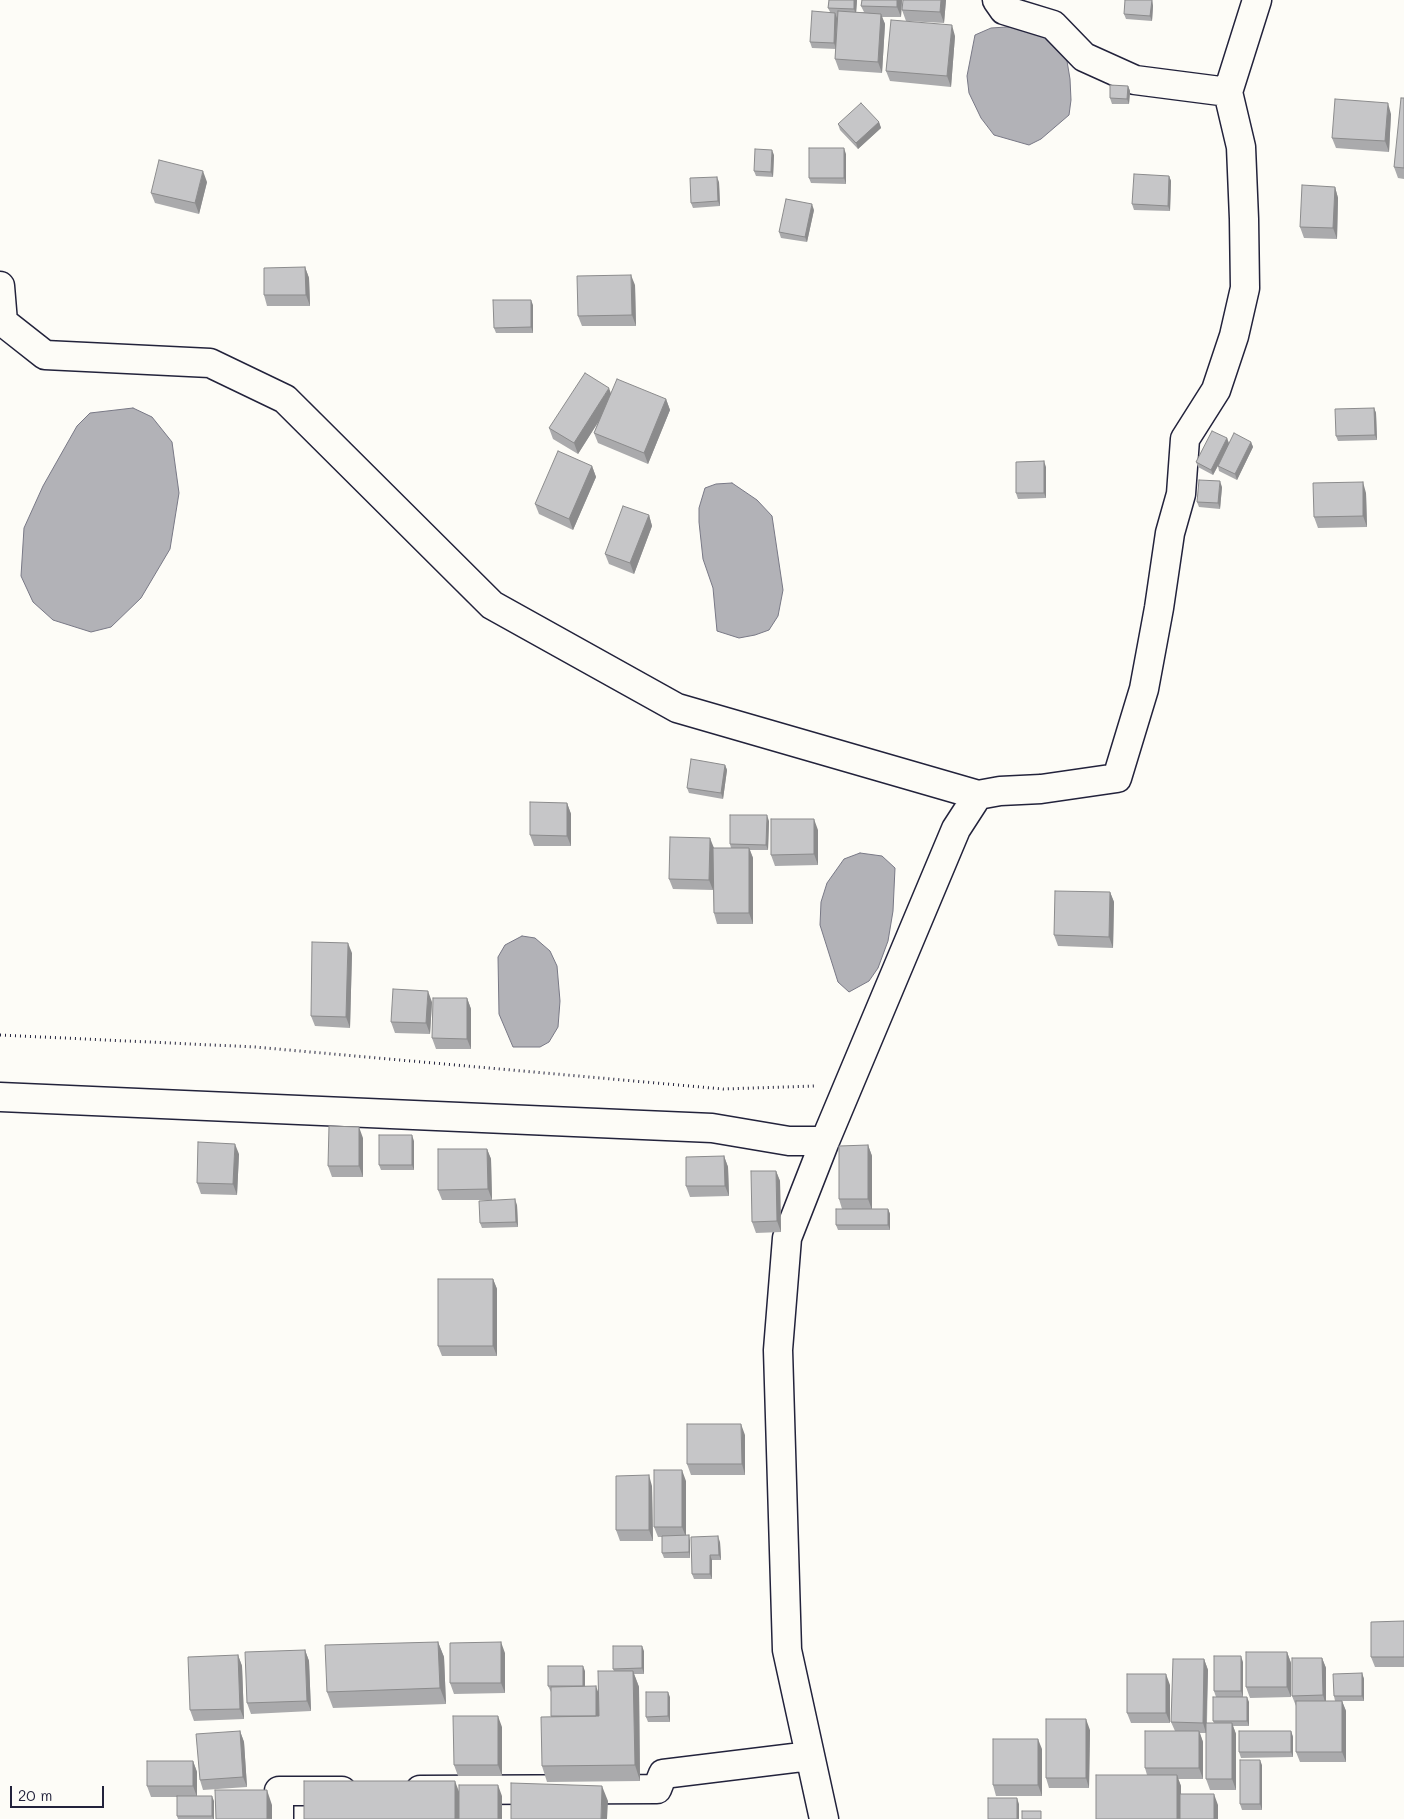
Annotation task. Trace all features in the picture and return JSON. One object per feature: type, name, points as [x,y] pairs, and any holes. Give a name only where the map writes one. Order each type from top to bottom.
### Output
[{"type":"street","points":[[997,0],[1004,10],[1053,25],[1084,58],[1135,80],[1228,92]]},
{"type":"street","points":[[0,286],[3,322],[45,354],[210,363],[285,399],[492,605],[678,708],[978,795],[1117,778],[1144,689],[1170,533],[1181,494],[1185,439],[1216,390],[1234,336],[1244,288],[1241,147],[1228,92],[1257,0]]},
{"type":"street","points":[[824,1819],[787,1650],[778,1350],[787,1238],[848,1085],[956,829],[978,795]]},
{"type":"street","points":[[0,1097],[712,1128],[789,1141],[825,1141]]},
{"type":"street","points":[[396,1790],[657,1789],[662,1774],[810,1756]]},
{"type":"street","points":[[279,1819],[278,1791],[366,1790]]},
{"type":"path","points":[[0,1035],[255,1047],[723,1089],[848,1085]]},
{"type":"shaded area","points":[[1022,26],[1056,40],[1067,61],[1070,79],[1071,100],[1069,115],[1041,139],[1029,145],[994,135],[981,118],[969,93],[967,76],[975,35],[991,28]]},
{"type":"shaded area","points":[[133,408],[152,417],[172,442],[179,493],[170,549],[141,598],[111,627],[91,632],[53,620],[33,602],[21,576],[24,528],[43,486],[77,426],[90,413]]},
{"type":"shaded area","points":[[732,483],[757,500],[772,516],[783,590],[778,616],[769,630],[739,638],[717,631],[713,588],[703,559],[699,522],[699,508],[705,488],[716,484]]},
{"type":"shaded area","points":[[860,853],[882,856],[895,868],[893,911],[888,941],[878,968],[869,981],[849,992],[838,982],[820,925],[821,902],[827,883],[844,859]]},
{"type":"shaded area","points":[[522,936],[535,938],[550,951],[557,966],[560,1001],[558,1027],[549,1042],[540,1047],[513,1047],[499,1014],[498,957],[505,945]]},
{"type":"building","points":[[829,0],[854,0],[854,9],[828,8]]},
{"type":"building","points":[[862,0],[897,0],[897,7],[861,6]]},
{"type":"building","points":[[903,0],[941,0],[940,12],[902,10]]},
{"type":"building","points":[[1125,0],[1152,0],[1150,16],[1124,14]]},
{"type":"building","points":[[812,11],[835,13],[834,43],[810,42]]},
{"type":"building","points":[[838,11],[881,14],[878,62],[835,59]]},
{"type":"building","points":[[891,20],[952,25],[947,76],[886,71]]},
{"type":"building","points":[[1110,85],[1128,86],[1127,99],[1110,98]]},
{"type":"building","points":[[1401,98],[1404,98],[1404,168],[1394,167]]},
{"type":"building","points":[[1335,99],[1388,103],[1385,141],[1332,138]]},
{"type":"building","points":[[861,103],[879,122],[856,143],[838,124]]},
{"type":"building","points":[[809,148],[844,148],[844,178],[809,178]]},
{"type":"building","points":[[755,149],[772,150],[771,172],[754,171]]},
{"type":"building","points":[[159,160],[203,171],[195,203],[151,193]]},
{"type":"building","points":[[1134,174],[1169,176],[1168,206],[1132,204]]},
{"type":"building","points":[[717,177],[718,201],[691,203],[690,178]]},
{"type":"building","points":[[1302,185],[1335,187],[1333,228],[1300,227]]},
{"type":"building","points":[[786,199],[812,204],[805,237],[779,232]]},
{"type":"building","points":[[305,267],[306,295],[264,295],[264,268]]},
{"type":"building","points":[[631,275],[632,315],[578,316],[577,276]]},
{"type":"building","points":[[493,300],[531,300],[531,327],[494,328]]},
{"type":"building","points":[[585,373],[609,388],[574,443],[549,428]]},
{"type":"building","points":[[617,379],[666,399],[644,453],[594,433]]},
{"type":"building","points":[[1374,408],[1375,435],[1336,436],[1335,409]]},
{"type":"building","points":[[1212,431],[1227,438],[1211,470],[1196,462]]},
{"type":"building","points":[[1234,433],[1251,442],[1235,474],[1218,466]]},
{"type":"building","points":[[558,451],[592,466],[569,519],[535,504]]},
{"type":"building","points":[[1044,461],[1044,493],[1016,493],[1016,462]]},
{"type":"building","points":[[1199,480],[1220,481],[1218,503],[1197,502]]},
{"type":"building","points":[[1363,482],[1363,516],[1314,517],[1313,483]]},
{"type":"building","points":[[623,506],[649,515],[630,563],[605,554]]},
{"type":"building","points":[[691,759],[725,765],[721,793],[687,788]]},
{"type":"building","points":[[530,802],[567,803],[567,836],[530,835]]},
{"type":"building","points":[[730,815],[767,815],[766,845],[730,844]]},
{"type":"building","points":[[771,819],[814,819],[814,854],[771,855]]},
{"type":"building","points":[[670,837],[710,838],[709,880],[669,879]]},
{"type":"building","points":[[713,848],[749,848],[749,913],[714,913]]},
{"type":"building","points":[[1055,891],[1110,892],[1109,937],[1054,935]]},
{"type":"building","points":[[312,942],[348,943],[346,1017],[311,1016]]},
{"type":"building","points":[[393,989],[428,991],[426,1023],[391,1022]]},
{"type":"building","points":[[433,998],[467,998],[467,1039],[432,1038]]},
{"type":"building","points":[[329,1126],[359,1127],[359,1166],[328,1166]]},
{"type":"building","points":[[379,1135],[412,1135],[412,1165],[379,1165]]},
{"type":"building","points":[[198,1142],[235,1144],[233,1184],[197,1183]]},
{"type":"building","points":[[868,1145],[868,1199],[839,1199],[839,1146]]},
{"type":"building","points":[[438,1149],[487,1149],[488,1189],[438,1190]]},
{"type":"building","points":[[724,1156],[725,1186],[686,1186],[686,1157]]},
{"type":"building","points":[[751,1171],[776,1171],[777,1221],[752,1222]]},
{"type":"building","points":[[515,1199],[516,1222],[480,1223],[479,1201]]},
{"type":"building","points":[[836,1209],[888,1209],[888,1225],[836,1225]]},
{"type":"building","points":[[438,1279],[493,1279],[493,1346],[438,1346]]},
{"type":"building","points":[[687,1424],[741,1424],[742,1464],[687,1464]]},
{"type":"building","points":[[654,1470],[682,1470],[682,1527],[654,1527]]},
{"type":"building","points":[[649,1475],[649,1530],[616,1530],[616,1476]]},
{"type":"building","points":[[689,1535],[689,1552],[662,1553],[662,1536]]},
{"type":"building","points":[[718,1536],[719,1555],[710,1555],[710,1574],[692,1574],[691,1537]]},
{"type":"building","points":[[1404,1621],[1404,1657],[1371,1657],[1371,1622]]},
{"type":"building","points":[[438,1642],[440,1688],[327,1692],[325,1645]]},
{"type":"building","points":[[501,1642],[501,1683],[450,1683],[450,1643]]},
{"type":"building","points":[[613,1646],[642,1646],[642,1668],[613,1669]]},
{"type":"building","points":[[305,1650],[307,1701],[247,1703],[245,1652]]},
{"type":"building","points":[[1246,1652],[1287,1652],[1287,1687],[1246,1687]]},
{"type":"building","points":[[238,1655],[240,1709],[190,1710],[188,1657]]},
{"type":"building","points":[[1214,1656],[1241,1656],[1241,1691],[1214,1691]]},
{"type":"building","points":[[1292,1658],[1322,1658],[1323,1695],[1292,1696]]},
{"type":"building","points":[[1173,1659],[1204,1659],[1203,1723],[1171,1722]]},
{"type":"building","points":[[548,1666],[583,1666],[583,1686],[548,1686]]},
{"type":"building","points":[[598,1671],[633,1671],[635,1765],[542,1766],[541,1717],[599,1716]]},
{"type":"building","points":[[1362,1673],[1362,1696],[1334,1696],[1333,1674]]},
{"type":"building","points":[[1127,1674],[1166,1674],[1166,1713],[1127,1713]]},
{"type":"building","points":[[596,1686],[596,1716],[551,1716],[551,1687]]},
{"type":"building","points":[[646,1692],[668,1692],[668,1716],[646,1717]]},
{"type":"building","points":[[1213,1697],[1247,1697],[1247,1721],[1213,1721]]},
{"type":"building","points":[[1296,1701],[1342,1701],[1342,1752],[1296,1752]]},
{"type":"building","points":[[453,1716],[498,1716],[498,1765],[454,1765]]},
{"type":"building","points":[[1046,1719],[1086,1719],[1086,1778],[1046,1778]]},
{"type":"building","points":[[1206,1723],[1232,1723],[1232,1779],[1206,1779]]},
{"type":"building","points":[[240,1731],[243,1777],[200,1780],[196,1734]]},
{"type":"building","points":[[1145,1731],[1199,1731],[1199,1768],[1145,1768]]},
{"type":"building","points":[[1239,1731],[1291,1731],[1291,1752],[1239,1752]]},
{"type":"building","points":[[993,1739],[1038,1739],[1038,1785],[993,1785]]},
{"type":"building","points":[[1240,1760],[1260,1760],[1260,1804],[1240,1804]]},
{"type":"building","points":[[147,1761],[193,1761],[193,1786],[147,1786]]},
{"type":"building","points":[[1096,1775],[1177,1775],[1177,1819],[1096,1819]]},
{"type":"building","points":[[304,1781],[455,1781],[455,1819],[304,1819]]},
{"type":"building","points":[[511,1783],[602,1786],[601,1819],[511,1819]]},
{"type":"building","points":[[459,1785],[498,1785],[498,1819],[459,1819]]},
{"type":"building","points":[[215,1790],[267,1790],[267,1819],[216,1819]]},
{"type":"building","points":[[1180,1794],[1214,1794],[1214,1819],[1180,1819]]},
{"type":"building","points":[[177,1796],[212,1796],[212,1816],[177,1816]]},
{"type":"building","points":[[988,1798],[1017,1798],[1017,1819],[988,1819]]},
{"type":"building","points":[[1022,1811],[1041,1811],[1041,1819],[1022,1819]]}]
